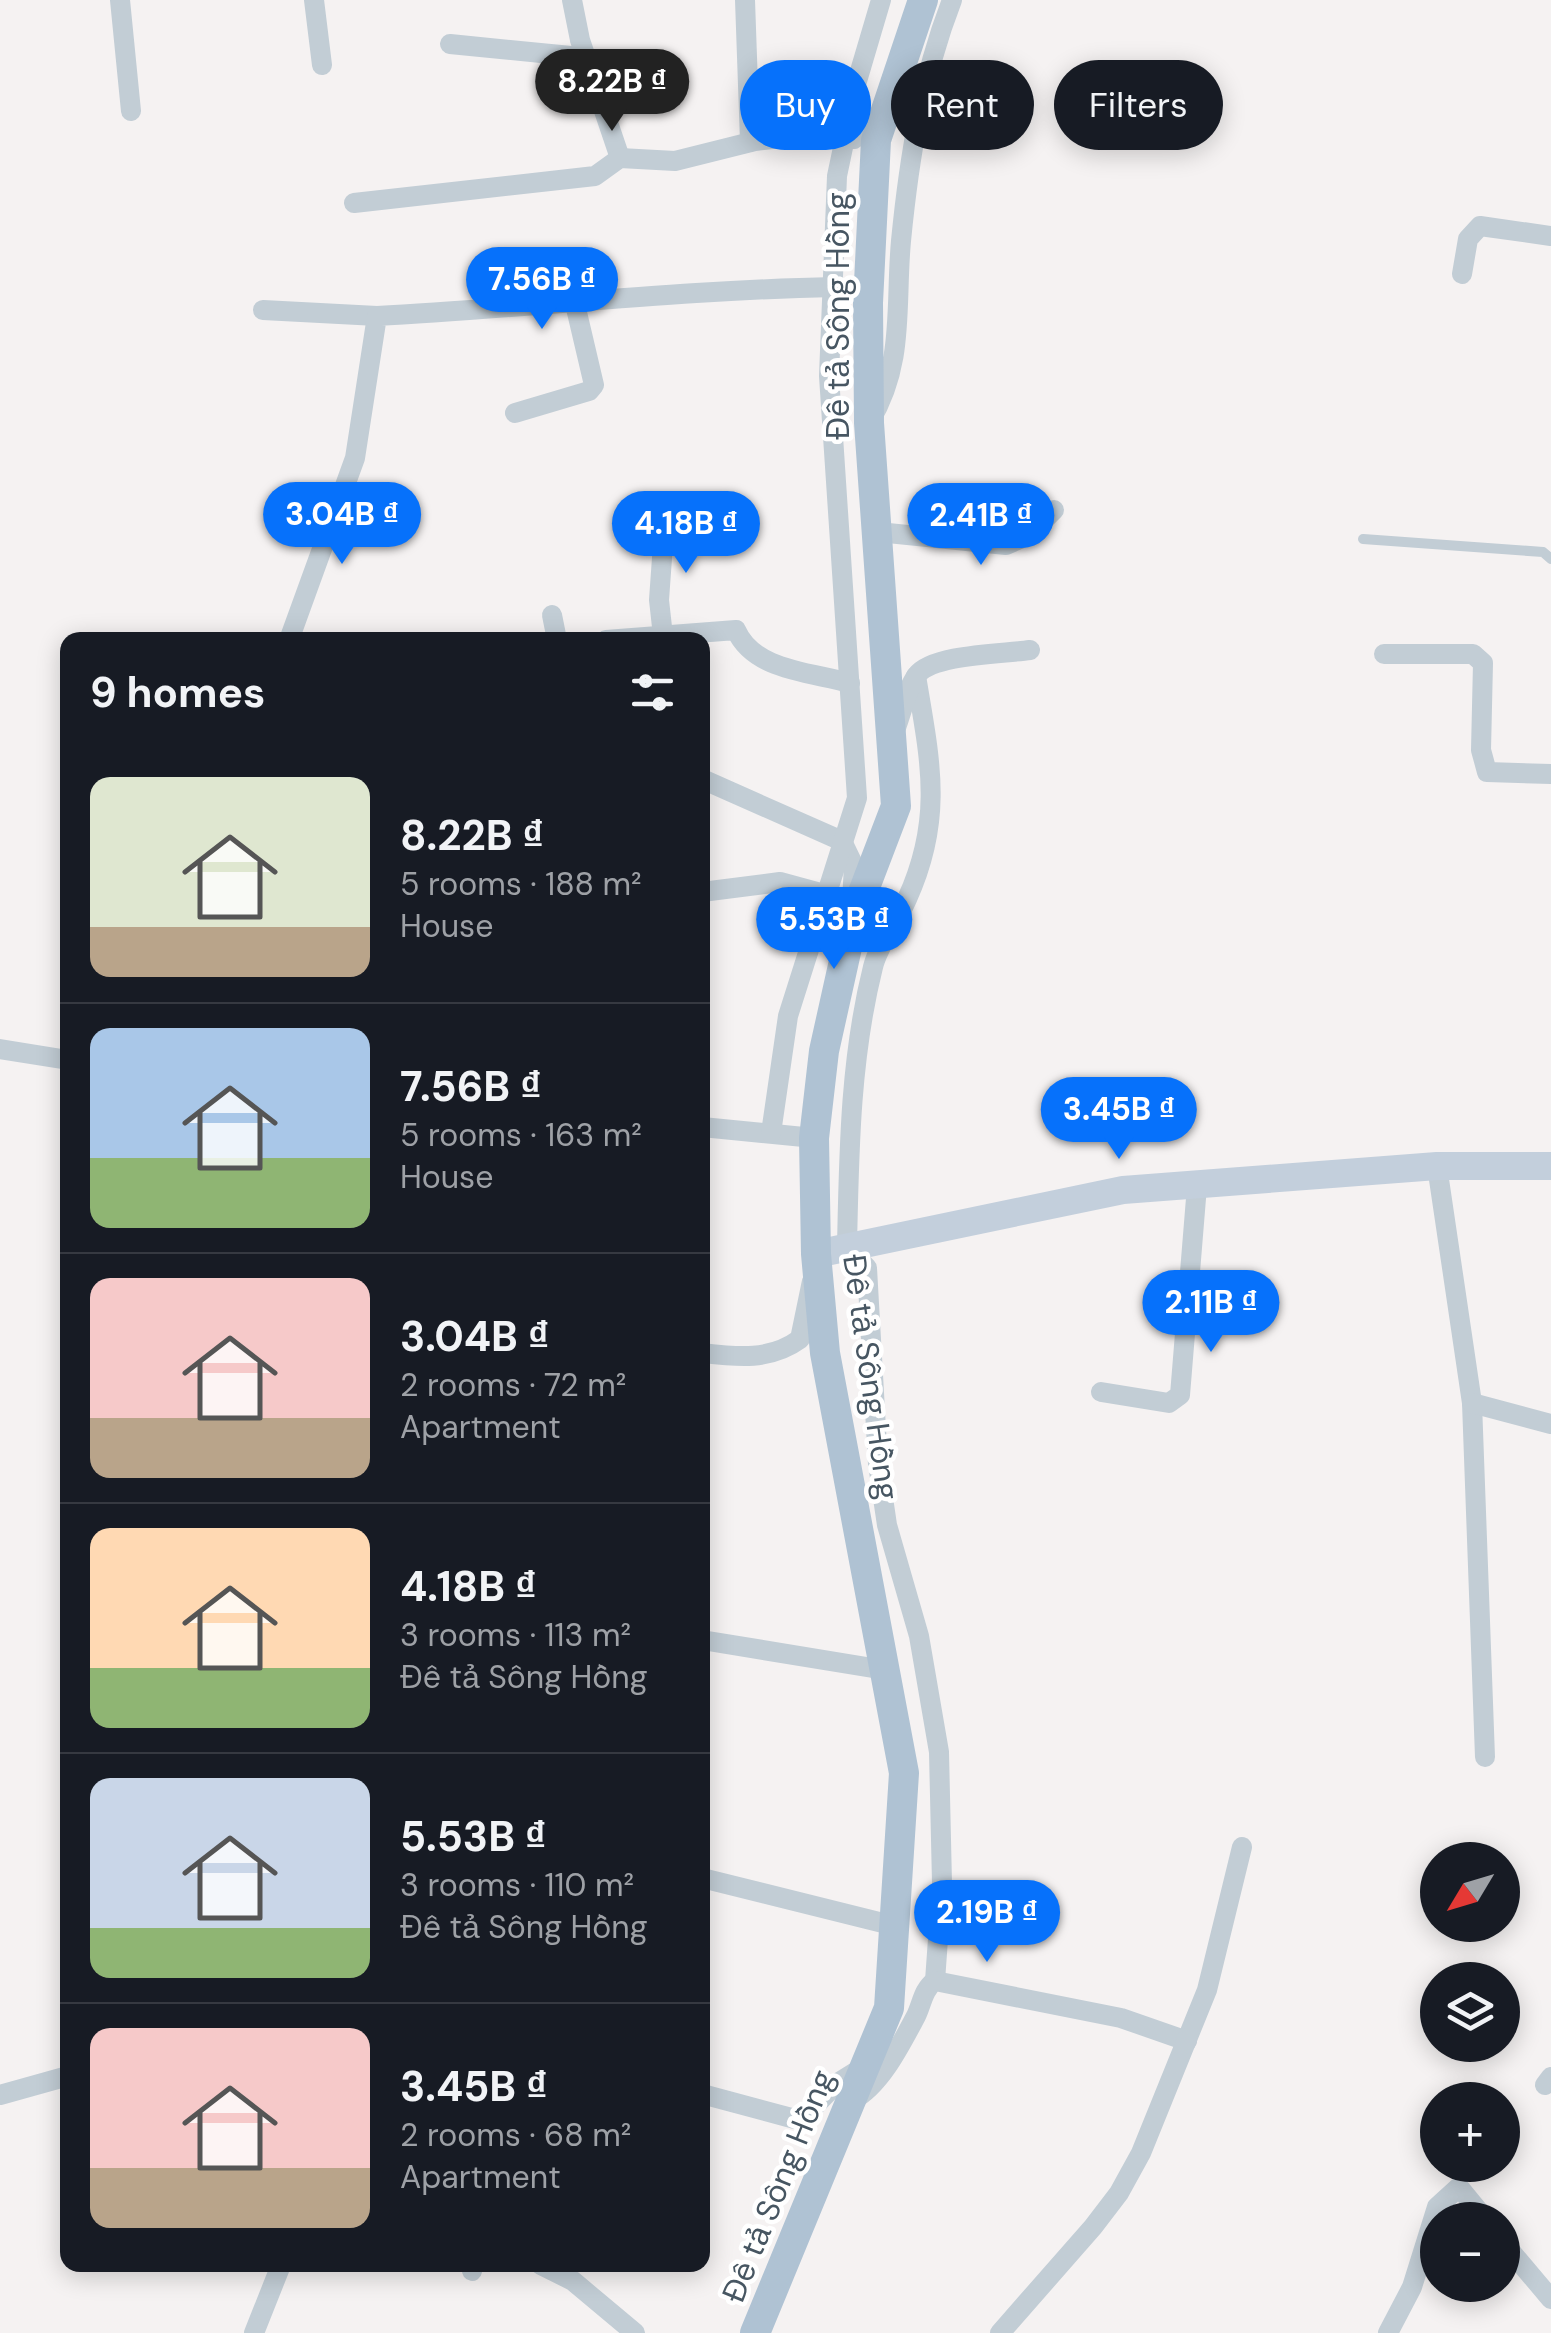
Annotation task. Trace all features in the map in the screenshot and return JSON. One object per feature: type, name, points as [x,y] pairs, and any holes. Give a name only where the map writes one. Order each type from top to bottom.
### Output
[{"type":"main road","name":"Đê tả Sông Hồng","points":[[871,115],[910,43],[942,1]]},
{"type":"main road","name":"Đê tả Sông Hồng","points":[[751,2330],[890,2008],[904,1773],[825,1353],[816,1254],[814,1138],[832,1012],[854,916],[896,806],[869,423],[868,303],[859,150]]},
{"type":"street","points":[[120,0],[131,111]]},
{"type":"street","points":[[314,0],[322,65]]},
{"type":"street","points":[[572,0],[580,40],[620,158]]},
{"type":"street","points":[[745,0],[747,60]]},
{"type":"street","points":[[864,60],[881,0]]},
{"type":"street","points":[[869,423],[887,393],[898,337],[900,246],[909,170],[942,1]]},
{"type":"street","points":[[450,44],[571,56],[592,68]]},
{"type":"street","points":[[354,203],[595,176],[620,158],[675,161],[740,145]]},
{"type":"street","points":[[771,1133],[788,1016],[857,798],[829,376],[837,176],[852,150]]},
{"type":"street","points":[[1462,274],[1468,239],[1480,226],[1551,236]]},
{"type":"street","points":[[263,310],[377,316],[738,289],[834,287]]},
{"type":"street","points":[[515,414],[589,391],[594,384],[575,304]]},
{"type":"street","points":[[292,632],[355,458],[377,316]]},
{"type":"street","points":[[878,532],[1006,544],[1029,536],[1054,510]]},
{"type":"street","points":[[663,632],[660,600],[665,516]]},
{"type":"street","points":[[552,616],[556,632]]},
{"type":"street","points":[[710,632],[736,630],[742,644],[754,655],[850,683]]},
{"type":"street","points":[[892,740],[916,676],[928,665],[947,659],[1030,650]]},
{"type":"street","points":[[1384,654],[1473,654],[1483,663],[1481,750],[1487,772],[1551,774]]},
{"type":"street","points":[[832,1012],[873,966],[908,898],[930,834],[930,760],[916,676]]},
{"type":"street","points":[[710,783],[842,841],[854,866],[854,916]]},
{"type":"street","points":[[710,891],[780,882],[824,894]]},
{"type":"street","points":[[873,966],[854,1066],[847,1247],[867,1268],[878,1464],[887,1525],[918,1636],[939,1752],[942,1883],[935,1981]]},
{"type":"street","points":[[0,1049],[60,1059]]},
{"type":"street","points":[[710,1128],[814,1138]]},
{"type":"street","points":[[710,1354],[750,1359],[800,1339],[816,1254],[847,1247],[1123,1190],[1436,1166],[1551,1166]]},
{"type":"street","points":[[1436,1166],[1472,1403],[1485,1757]]},
{"type":"street","points":[[1100,1392],[1169,1402],[1180,1395],[1196,1186]]},
{"type":"street","points":[[1472,1403],[1551,1424]]},
{"type":"street","points":[[710,1641],[885,1670]]},
{"type":"street","points":[[1000,2333],[1119,2193],[1141,2154],[1187,2042],[1228,1919],[1242,1847]]},
{"type":"street","points":[[710,1880],[894,1926]]},
{"type":"street","points":[[851,2101],[876,2082],[917,2014],[928,1985],[935,1981],[1121,2018],[1187,2042]]},
{"type":"street","points":[[710,2096],[795,2119],[819,2105],[836,2084],[865,2066]]},
{"type":"street","points":[[0,2094],[60,2078]]},
{"type":"street","points":[[1443,2202],[1458,2188],[1470,2202]]},
{"type":"street","points":[[1388,2333],[1412,2287],[1420,2262]]},
{"type":"street","points":[[1520,2262],[1551,2299]]},
{"type":"street","points":[[254,2333],[278,2272]]},
{"type":"street","points":[[555,2272],[573,2281],[635,2333]]},
{"type":"lane","points":[[1362,539],[1542,552],[1551,559]]}]
